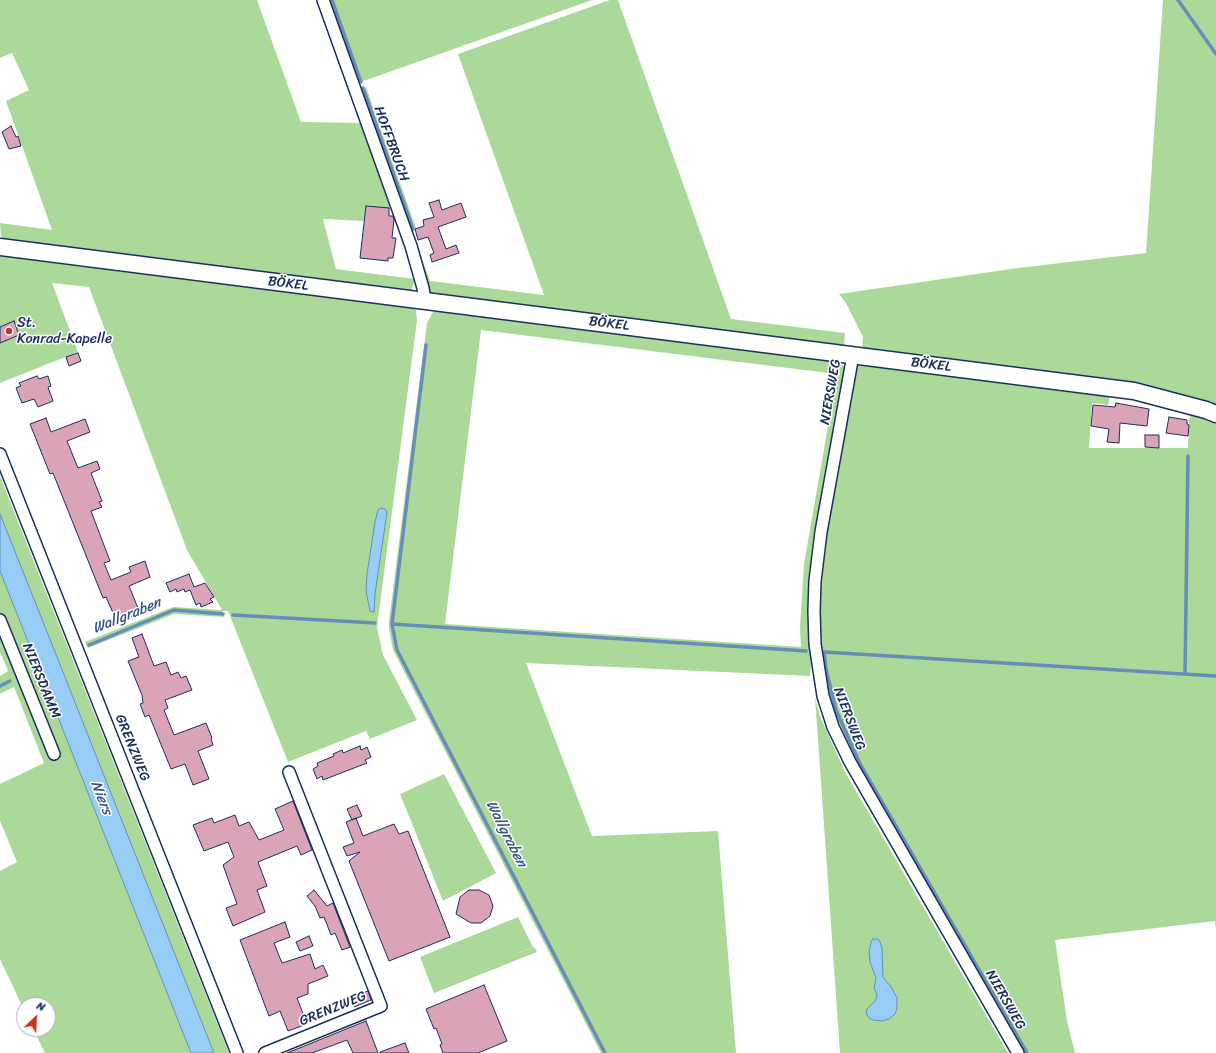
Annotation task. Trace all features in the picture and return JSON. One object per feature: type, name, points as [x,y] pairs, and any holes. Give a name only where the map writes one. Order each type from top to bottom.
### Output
[{"type":"main road","name":"BÖKEL","points":[[0,247],[1134,391],[1216,414]]},
{"type":"street","name":"HOFFBRUCH","points":[[323,0],[411,246],[426,301]]},
{"type":"street","name":"NIERSWEG","points":[[853,355],[821,532],[816,570],[814,632],[817,666],[823,696],[833,727],[850,762],[1018,1053]]},
{"type":"street","name":"GRENZWEG","points":[[0,454],[237,1053]]},
{"type":"street","name":"NIERSDAMM","points":[[0,620],[54,754]]},
{"type":"street","name":"GRENZWEG","points":[[265,1053],[381,1006],[289,772]]},
{"type":"green space","points":[[0,0],[257,0],[301,122],[362,123],[392,209],[366,206],[364,221],[323,219],[336,269],[415,279],[411,292],[5,240],[1,236],[0,223],[52,230],[6,101],[29,90],[12,53],[0,58]]},
{"type":"green space","points":[[328,0],[592,0],[358,83]]},
{"type":"green space","points":[[610,0],[618,0],[731,319],[845,333],[844,346],[431,295],[360,89],[366,87],[416,228],[411,230],[430,281],[544,295],[458,54]]},
{"type":"green space","points":[[1163,0],[1216,0],[1216,407],[862,349],[863,337],[846,303],[839,294],[1018,268],[1146,253]]},
{"type":"green space","points":[[14,255],[409,306],[416,310],[417,320],[377,627],[383,655],[417,720],[370,739],[366,731],[288,762],[228,611],[222,611],[225,617],[174,614],[88,648],[85,642],[173,607],[222,610],[187,550],[89,287],[52,283],[78,352],[0,383],[0,256]]},
{"type":"green space","points":[[441,310],[838,360],[845,368],[846,376],[814,557],[812,655],[810,676],[526,663],[592,836],[718,831],[736,1053],[601,1053],[393,650],[389,621],[427,323],[433,312]],"holes":[[[481,330],[837,374],[804,564],[800,627],[801,647],[445,624]]]},
{"type":"green space","points":[[863,364],[1110,396],[1108,405],[1092,403],[1089,448],[1188,448],[1189,419],[1193,411],[1216,421],[1216,930],[1215,921],[1055,940],[1067,1021],[1075,1053],[1023,1053],[857,765],[832,711],[822,670],[816,599],[820,553],[856,367]]},
{"type":"green space","points":[[0,476],[229,1053],[214,1053],[0,514]]},
{"type":"green space","points":[[0,571],[191,1053],[45,1053],[37,1037],[56,1037],[56,997],[18,997],[0,959],[0,871],[17,862],[0,821],[0,784],[44,763],[14,687],[0,694],[0,676],[8,671],[0,652]]},
{"type":"green space","points":[[815,697],[820,716],[845,772],[1008,1053],[840,1053]],"holes":[[[882,948],[883,977],[895,994],[867,1009],[877,997],[876,978],[870,962]]]},
{"type":"green space","points":[[444,774],[496,873],[443,901],[400,794]]},
{"type":"green space","points":[[518,917],[533,947],[501,960],[534,947],[537,952],[434,993],[420,957]]},
{"type":"water","points":[[381,508],[385,509],[387,512],[375,594],[374,612],[370,611],[366,591],[367,574],[375,522],[378,510]]},
{"type":"water","name":"Niers","points":[[0,514],[214,1053],[191,1053],[0,571]]},
{"type":"water","points":[[873,939],[878,939],[880,942],[882,948],[883,977],[897,998],[897,1008],[895,1014],[889,1019],[882,1021],[869,1018],[866,1013],[867,1009],[875,1001],[877,996],[874,988],[876,978],[870,962],[869,952]]},
{"type":"building","points":[[11,126],[16,137],[18,136],[21,146],[9,149],[2,132]]},
{"type":"building","points":[[439,200],[442,210],[461,203],[466,217],[438,227],[446,249],[456,245],[459,253],[432,262],[430,255],[434,253],[428,237],[418,240],[415,229],[424,226],[423,220],[434,217],[429,203]]},
{"type":"building","points":[[366,206],[389,208],[389,216],[393,216],[392,238],[396,238],[393,258],[388,258],[388,261],[360,258]]},
{"type":"building","name":"St. Konrad-Kapelle","points":[[14,321],[19,335],[0,343],[0,327]]},
{"type":"building","points":[[78,353],[81,361],[69,366],[66,357]]},
{"type":"building","points":[[37,376],[39,379],[48,376],[51,386],[48,387],[53,401],[38,407],[34,399],[22,403],[16,388],[21,386],[19,383]]},
{"type":"building","points":[[1116,403],[1149,409],[1147,426],[1120,423],[1119,443],[1107,442],[1109,429],[1091,426],[1093,405],[1115,407]]},
{"type":"building","points":[[1169,417],[1187,420],[1187,424],[1189,425],[1188,436],[1166,433]]},
{"type":"building","points":[[46,418],[51,432],[85,419],[90,432],[67,441],[78,468],[97,461],[100,469],[91,473],[102,501],[99,502],[102,507],[91,511],[110,561],[104,563],[111,580],[131,572],[129,567],[145,561],[150,577],[129,586],[140,613],[117,622],[106,597],[103,598],[53,473],[50,474],[30,424]]},
{"type":"building","points":[[1145,435],[1159,435],[1159,448],[1145,447]]},
{"type":"building","points":[[189,574],[194,587],[205,583],[214,597],[210,599],[213,602],[201,607],[200,603],[196,605],[190,590],[185,592],[184,589],[177,592],[176,589],[170,592],[166,583]]},
{"type":"building","points":[[142,634],[154,666],[166,662],[171,675],[178,672],[181,678],[186,676],[192,690],[165,700],[168,708],[164,710],[174,735],[206,723],[213,745],[198,751],[209,779],[193,785],[185,764],[171,769],[149,715],[145,717],[140,704],[143,703],[142,695],[128,661],[139,657],[132,638]]},
{"type":"building","points":[[360,746],[361,750],[367,747],[371,757],[365,760],[367,763],[323,780],[322,776],[317,779],[313,769],[318,766],[317,763],[334,756],[333,754],[342,750],[343,753]]},
{"type":"building","points":[[293,801],[312,850],[301,855],[297,846],[258,862],[267,886],[257,890],[265,912],[233,926],[226,908],[237,904],[223,865],[234,857],[228,842],[204,851],[193,825],[212,818],[214,823],[235,815],[239,826],[249,822],[259,840],[284,830],[275,809]]},
{"type":"building","points":[[357,805],[362,816],[352,820],[347,809]]},
{"type":"building","points":[[356,818],[363,836],[394,824],[399,834],[408,831],[450,937],[389,961],[349,861],[360,852],[347,856],[343,847],[354,843],[346,822]]},
{"type":"building","points":[[314,890],[327,906],[333,903],[350,947],[342,950],[335,933],[331,935],[324,917],[320,918],[315,906],[307,896]]},
{"type":"building","points":[[469,890],[479,890],[489,895],[493,906],[490,916],[481,923],[471,923],[456,914],[460,897]]},
{"type":"building","points":[[285,922],[290,937],[274,943],[282,963],[310,954],[315,969],[323,965],[328,976],[308,984],[308,994],[297,998],[307,1024],[288,1031],[280,1011],[269,1016],[240,940]]},
{"type":"building","points":[[309,936],[313,946],[300,951],[296,942]]},
{"type":"building","points":[[484,985],[507,1041],[478,1053],[443,1053],[440,1045],[442,1044],[436,1028],[434,1029],[426,1009]]},
{"type":"building","points":[[368,991],[371,1000],[354,1007],[351,998]]},
{"type":"building","points":[[366,1021],[378,1053],[353,1053],[347,1040],[312,1053],[287,1053]]},
{"type":"building","points":[[405,1043],[409,1053],[380,1053],[380,1052]]},
{"type":"waterway","points":[[332,0],[361,82]]},
{"type":"waterway","points":[[1178,0],[1216,54]]},
{"type":"waterway","points":[[363,88],[413,229]]},
{"type":"waterway","points":[[426,345],[392,624],[806,651]]},
{"type":"waterway","points":[[1185,674],[1188,456]]},
{"type":"waterway","name":"Wallgraben","points":[[89,645],[174,610],[223,614]]},
{"type":"waterway","name":"Wallgraben","points":[[233,615],[375,623]]},
{"type":"waterway","name":"Wallgraben","points":[[392,624],[397,650],[605,1053]]},
{"type":"waterway","points":[[1027,1053],[860,764],[836,710],[826,669],[824,652],[1216,676]]},
{"type":"waterway","points":[[0,686],[10,681]]},
{"type":"place","name":"St. Konrad-Kapelle","points":[[9,331]]}]
